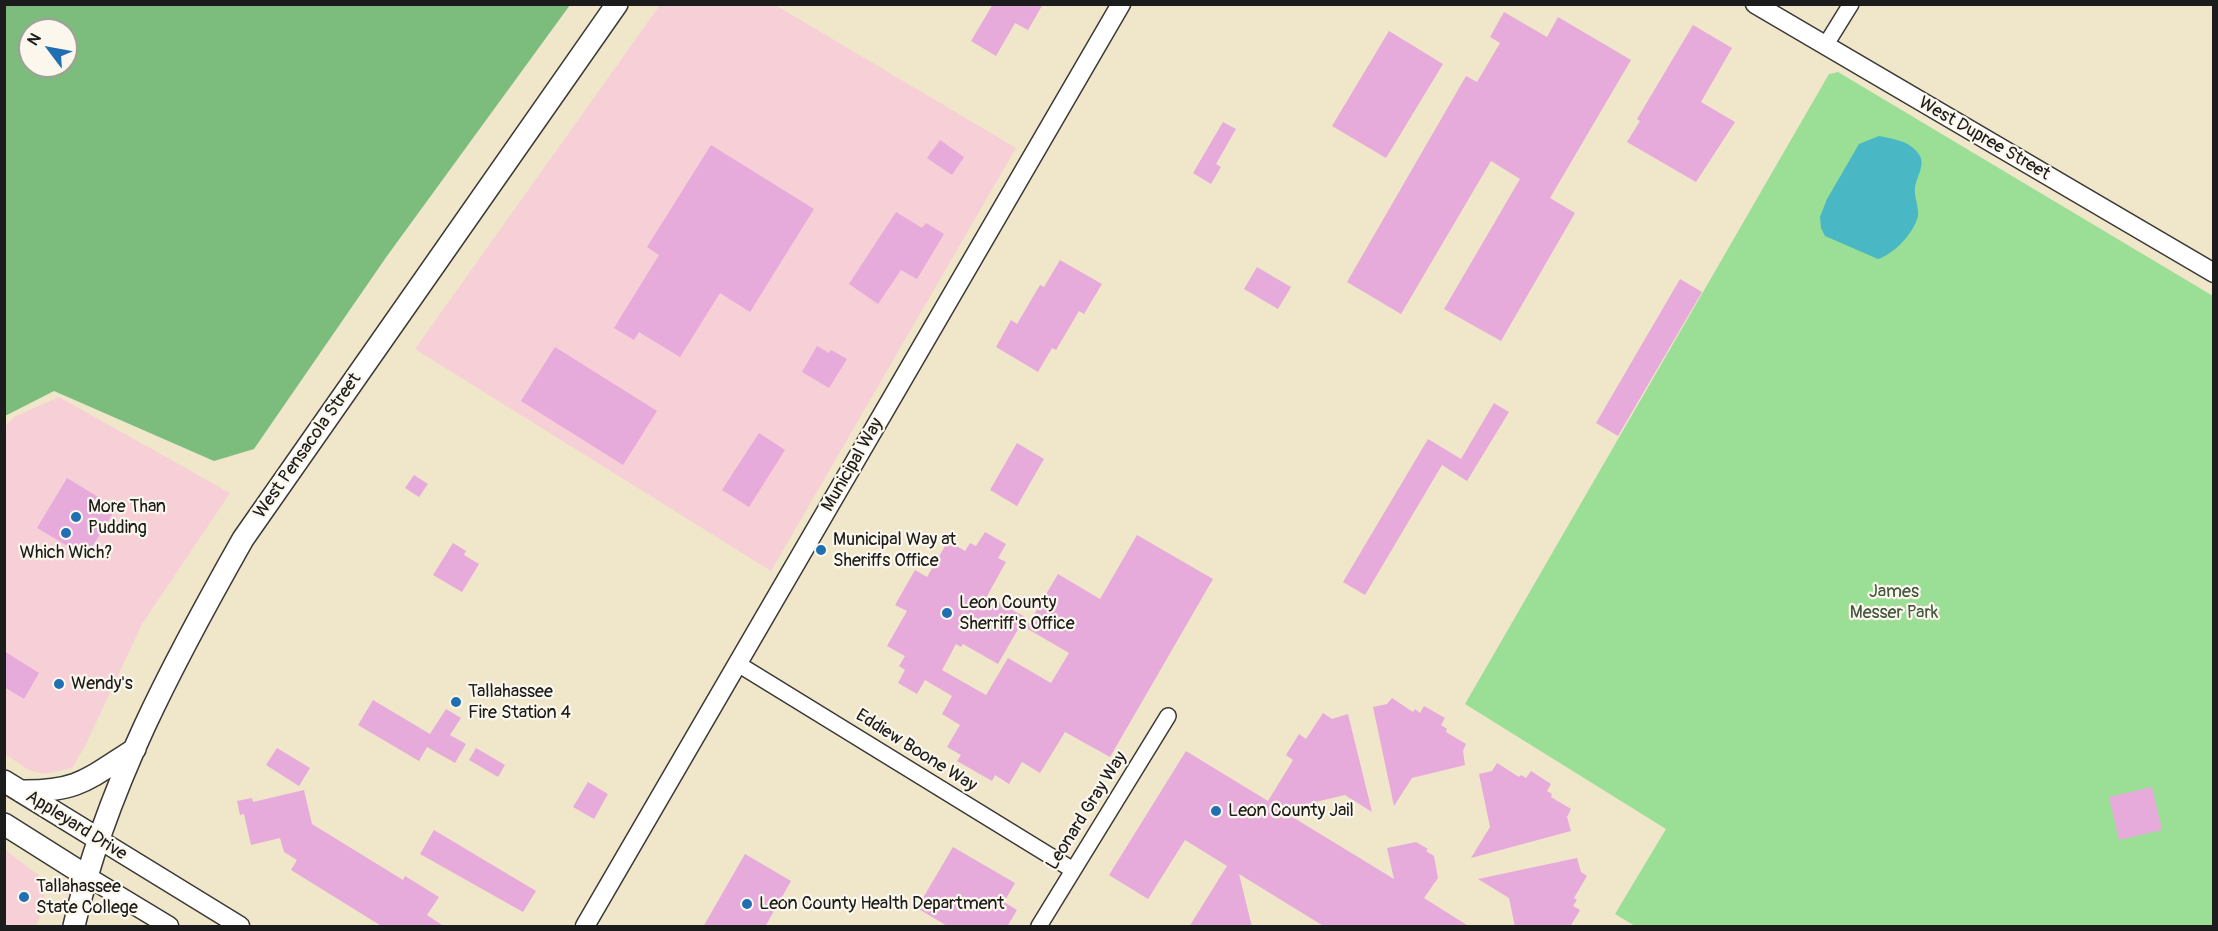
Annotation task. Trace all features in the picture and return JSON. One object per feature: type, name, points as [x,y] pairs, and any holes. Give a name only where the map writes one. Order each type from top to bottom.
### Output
[{"type":"main road","name":"West Pensacola Street","points":[[74,927],[100,840],[135,749],[187,637],[243,539],[617,4]]},
{"type":"main road","points":[[12,786],[63,790],[83,783],[135,749]]},
{"type":"main road","name":"Appleyard Drive","points":[[12,786],[100,840]]},
{"type":"main road","name":"Appleyard Drive","points":[[4,824],[88,877]]},
{"type":"street","name":"Municipal Way","points":[[585,927],[1121,4]]},
{"type":"street","name":"West Dupree Street","points":[[1755,4],[2214,273]]},
{"type":"street","points":[[1826,46],[1851,4]]},
{"type":"street","name":"Eddiew Boone Way","points":[[738,664],[1073,870]]},
{"type":"street","name":"Leonard Gray Way","points":[[1039,927],[1168,716]]},
{"type":"street","name":"Appleyard Drive","points":[[100,840],[240,927]]},
{"type":"street","name":"Appleyard Drive","points":[[88,877],[169,927]]},
{"type":"shaded area","points":[[660,5],[775,5],[1016,148],[771,571],[415,349]]},
{"type":"shaded area","points":[[59,397],[230,493],[142,624],[86,744],[72,768],[45,774],[29,770],[5,754],[4,428],[14,417]]},
{"type":"shaded area","name":"Tallahassee State College","points":[[4,849],[38,875],[44,887],[45,906],[36,926],[5,926]]},
{"type":"green space","points":[[5,4],[570,4],[387,256],[254,449],[214,461],[54,391],[5,416]]},
{"type":"green space","name":"James Messer Park","points":[[1838,72],[2213,296],[2213,926],[1635,926],[1615,914],[1666,829],[1465,704],[1829,74]]},
{"type":"water","points":[[1879,136],[1912,147],[1920,156],[1921,168],[1915,188],[1918,213],[1916,223],[1897,248],[1878,259],[1825,236],[1821,228],[1820,217],[1827,199],[1859,144]]},
{"type":"building","points":[[993,4],[1043,4],[1028,30],[1015,23],[996,56],[971,41]]},
{"type":"building","points":[[1504,12],[1547,37],[1558,17],[1631,60],[1550,198],[1575,213],[1501,341],[1444,309],[1520,179],[1491,161],[1401,314],[1347,282],[1466,76],[1477,82],[1500,43],[1490,37]]},
{"type":"building","points":[[1693,25],[1732,48],[1701,102],[1735,122],[1696,182],[1627,142],[1640,121],[1637,119]]},
{"type":"building","points":[[1389,31],[1443,64],[1386,158],[1332,126]]},
{"type":"building","points":[[1223,122],[1236,129],[1216,164],[1221,167],[1211,184],[1193,173]]},
{"type":"building","points":[[940,140],[964,157],[952,175],[927,158]]},
{"type":"building","points":[[711,145],[814,209],[750,312],[720,293],[680,357],[639,332],[634,340],[614,328],[659,255],[647,247]]},
{"type":"building","points":[[896,212],[922,228],[926,223],[944,234],[917,279],[901,270],[878,304],[849,284]]},
{"type":"building","points":[[1060,260],[1102,284],[1084,314],[1079,311],[1056,350],[1052,348],[1038,372],[996,347],[1011,320],[1017,324],[1040,285],[1044,287]]},
{"type":"building","points":[[1257,267],[1291,287],[1278,309],[1244,289]]},
{"type":"building","points":[[1680,279],[1702,292],[1618,436],[1596,423]]},
{"type":"building","points":[[817,346],[829,353],[831,350],[847,359],[829,388],[802,372]]},
{"type":"building","points":[[555,347],[657,411],[623,465],[521,401]]},
{"type":"building","points":[[1494,403],[1509,412],[1467,481],[1442,465],[1365,595],[1343,582],[1428,439],[1461,459]]},
{"type":"building","points":[[759,433],[785,450],[749,507],[722,490]]},
{"type":"building","points":[[1017,443],[1044,459],[1017,506],[990,490]]},
{"type":"building","points":[[414,475],[428,484],[419,497],[405,488]]},
{"type":"building","points":[[67,478],[116,508],[86,557],[37,528]]},
{"type":"building","points":[[985,532],[1006,544],[998,558],[1006,562],[987,596],[1025,617],[998,664],[963,644],[961,647],[956,644],[942,670],[986,695],[1008,658],[1051,683],[1069,653],[1026,628],[1058,574],[1100,599],[1137,535],[1213,579],[1110,757],[1065,732],[1040,773],[1022,762],[1009,784],[995,775],[992,781],[957,761],[961,755],[947,747],[960,725],[942,714],[952,696],[925,680],[917,694],[898,683],[905,670],[899,666],[905,656],[887,646],[907,611],[895,605],[915,570],[927,577],[948,541],[965,551],[970,543],[976,546]]},
{"type":"building","points":[[453,543],[466,551],[464,555],[479,564],[462,592],[433,575]]},
{"type":"building","points":[[4,651],[39,673],[24,699],[4,687]]},
{"type":"building","points":[[1392,698],[1413,712],[1415,709],[1420,713],[1424,706],[1445,718],[1441,725],[1447,729],[1446,732],[1466,744],[1463,751],[1465,765],[1412,778],[1394,806],[1373,707],[1387,704]]},
{"type":"building","points":[[373,700],[430,734],[446,709],[461,718],[450,735],[466,744],[455,763],[427,747],[419,761],[358,725]]},
{"type":"building","name":"Leon County Jail","points":[[1323,713],[1332,719],[1348,714],[1372,812],[1345,795],[1281,810],[1394,879],[1387,848],[1416,842],[1428,849],[1426,851],[1434,856],[1438,878],[1424,898],[1470,927],[1325,927],[1239,874],[1252,927],[1189,927],[1227,866],[1185,840],[1148,899],[1109,875],[1186,751],[1268,801],[1293,760],[1286,755],[1299,734],[1306,739]]},
{"type":"building","points":[[277,748],[310,768],[299,786],[266,765]]},
{"type":"building","points":[[476,748],[505,765],[498,777],[469,760]]},
{"type":"building","points":[[1497,763],[1519,777],[1521,775],[1526,778],[1531,771],[1551,784],[1547,791],[1552,794],[1551,797],[1571,809],[1567,817],[1571,831],[1471,858],[1490,827],[1479,774],[1492,771]]},
{"type":"building","points":[[588,782],[608,794],[594,819],[573,807]]},
{"type":"building","points":[[2152,787],[2162,830],[2119,840],[2109,797]]},
{"type":"building","points":[[304,790],[312,824],[403,880],[405,876],[439,897],[427,915],[445,927],[383,927],[291,870],[297,860],[284,852],[280,838],[251,845],[244,814],[240,815],[237,801],[252,798],[253,802]]},
{"type":"building","points":[[434,830],[536,891],[523,912],[420,854]]},
{"type":"building","points":[[953,847],[1015,883],[1004,902],[1017,910],[1007,927],[949,927],[917,908]]},
{"type":"building","name":"Leon County Health Department","points":[[745,854],[791,881],[765,927],[703,927]]},
{"type":"building","points":[[1577,858],[1581,872],[1587,876],[1574,898],[1577,900],[1573,906],[1580,910],[1570,927],[1515,927],[1509,898],[1478,879]]},
{"type":"place","name":"More Than Pudding","points":[[76,517]]},
{"type":"place","name":"Which Wich?","points":[[66,533]]},
{"type":"place","name":"Municipal Way at Sheriffs Office","points":[[821,550]]},
{"type":"place","name":"Leon County Sherriff's Office","points":[[947,613]]},
{"type":"place","name":"Wendy's","points":[[59,684]]},
{"type":"place","name":"Tallahassee Fire Station 4","points":[[456,702]]},
{"type":"place","name":"Leon County Jail","points":[[1216,811]]},
{"type":"place","name":"Tallahassee State College","points":[[24,897]]},
{"type":"place","name":"Leon County Health Department","points":[[747,904]]}]
